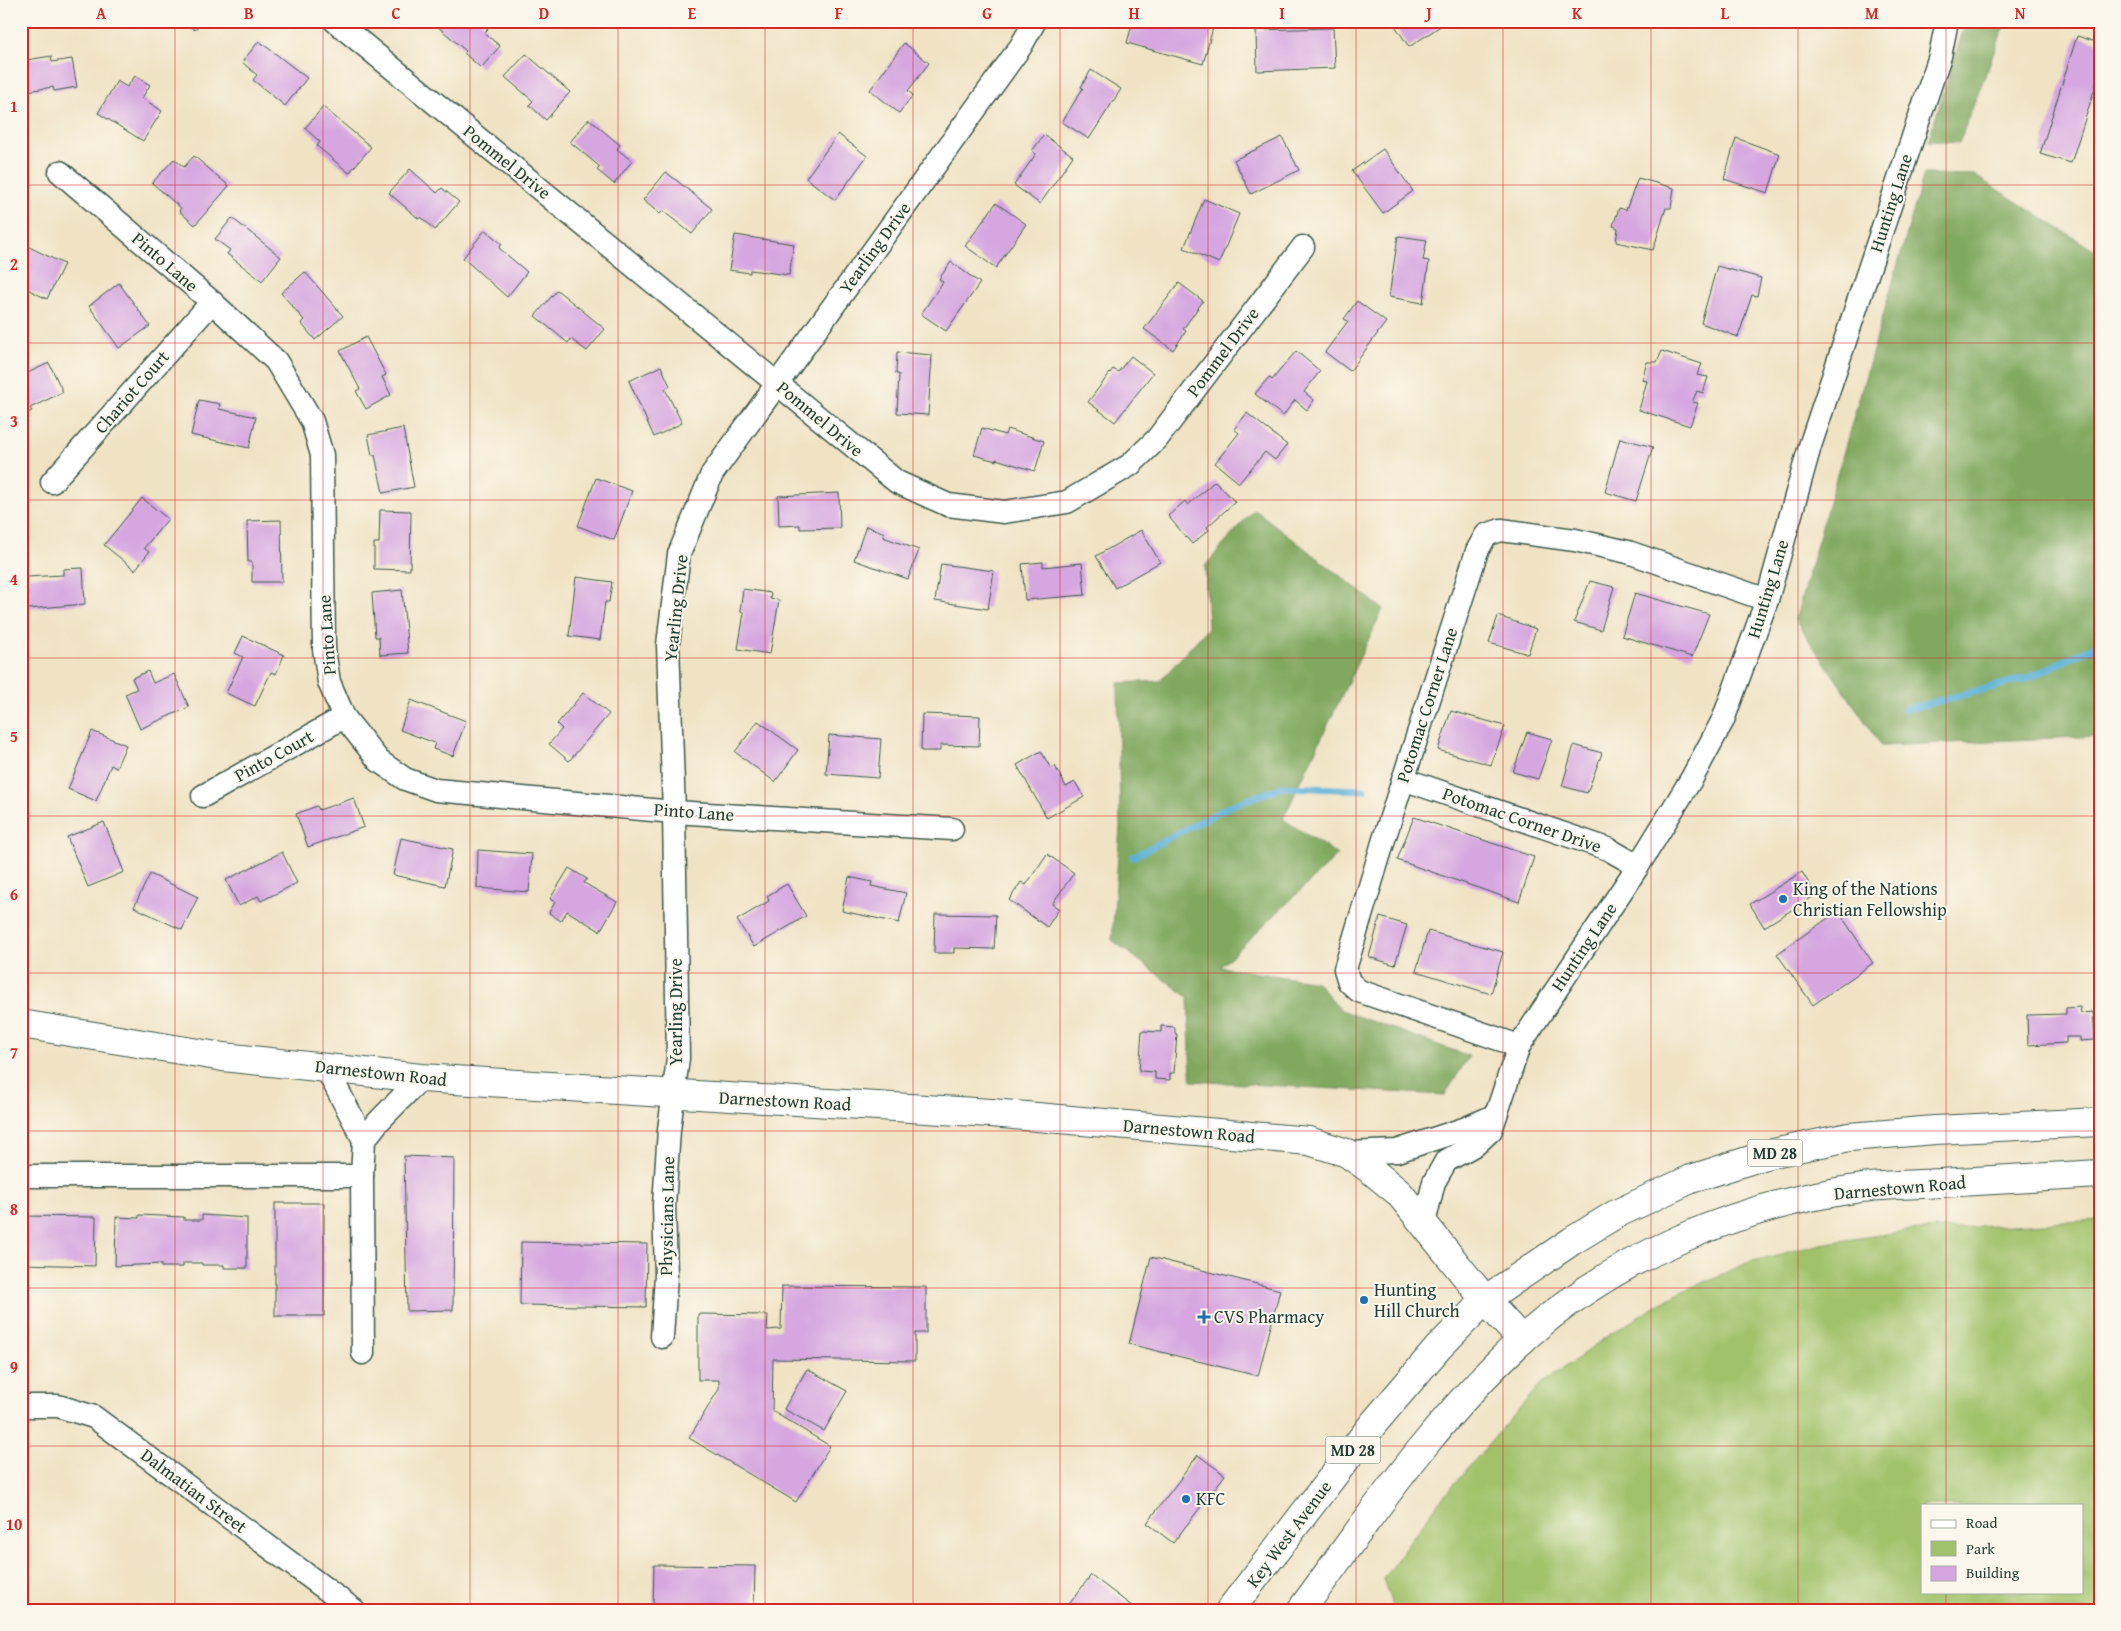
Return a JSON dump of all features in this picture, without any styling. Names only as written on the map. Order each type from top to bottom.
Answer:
[{"type":"main road","name":"Darnestown Road","points":[[26,1021],[223,1057],[421,1078],[991,1113],[1309,1141],[1347,1153],[1372,1170],[1399,1193],[1486,1300],[1522,1340],[1574,1299],[1638,1259],[1712,1226],[1786,1202],[1864,1187],[2100,1174]]},
{"type":"main road","name":"MD 28","points":[[1486,1300],[1572,1241],[1616,1214],[1691,1179],[1769,1154],[1849,1137],[1935,1130],[2100,1122]]},
{"type":"main road","name":"Key West Avenue","points":[[1230,1610],[1379,1416],[1438,1348],[1486,1300]]},
{"type":"main road","name":"MD 28","points":[[1301,1610],[1438,1429],[1474,1388],[1522,1340]]},
{"type":"street","name":"Pommel Drive","points":[[335,21],[897,482],[948,506],[1004,512],[1067,502],[1130,465],[1156,439],[1303,247]]},
{"type":"street","name":"Yearling Drive","points":[[673,1094],[678,1058],[674,812],[668,645],[679,554],[712,474],[1021,46],[1035,21]]},
{"type":"street","name":"Hunting Lane","points":[[1424,1223],[1434,1182],[1446,1160],[1476,1144],[1491,1130],[1519,1046],[1638,866],[1692,778],[1723,720],[1767,600],[1810,446],[1940,56],[1947,21]]},
{"type":"street","name":"Pinto Lane","points":[[60,172],[212,302],[276,361],[312,421],[322,455],[324,649],[329,682],[344,717],[379,761],[406,779],[436,790],[674,812],[952,830]]},
{"type":"street","name":"Chariot Court","points":[[52,482],[212,302]]},
{"type":"street","name":"Potomac Corner Lane","points":[[1519,1046],[1359,992],[1349,982],[1345,969],[1477,551],[1486,535],[1501,530],[1575,540],[1628,552],[1767,600]]},
{"type":"street","name":"Pinto Court","points":[[203,796],[344,717]]},
{"type":"street","name":"Potomac Corner Drive","points":[[1404,779],[1608,849],[1638,866]]},
{"type":"street","points":[[326,1068],[364,1140],[362,1176],[363,1353]]},
{"type":"street","points":[[364,1140],[378,1122],[421,1078]]},
{"type":"street","name":"Physicians Lane","points":[[662,1337],[666,1275],[664,1205],[673,1094]]},
{"type":"street","points":[[1347,1153],[1397,1151],[1441,1137],[1496,1115]]},
{"type":"street","points":[[21,1176],[362,1176]]},
{"type":"street","name":"Dalmatian Street","points":[[21,1406],[58,1406],[94,1417],[354,1610]]},
{"type":"green space","points":[[1966,21],[2006,21],[1959,143],[1928,141]]},
{"type":"green space","points":[[1924,174],[1974,175],[2100,254],[2100,736],[1882,746],[1795,620]]},
{"type":"green space","points":[[1254,509],[1383,609],[1283,819],[1338,855],[1220,967],[1317,982],[1341,1010],[1469,1056],[1445,1095],[1191,1081],[1188,997],[1112,940],[1120,827],[1118,683],[1160,681],[1208,628],[1205,566]]},
{"type":"green space","points":[[2100,1220],[2100,1610],[1394,1610],[1383,1579],[1437,1504],[1539,1386],[1610,1334],[1679,1293],[1752,1261],[1821,1244],[1905,1231]]},
{"type":"building","points":[[182,21],[202,21],[195,30]]},
{"type":"building","points":[[439,21],[480,21],[488,29],[484,33],[500,46],[481,68],[464,53],[466,51],[436,25]]},
{"type":"building","points":[[1133,21],[1202,21],[1214,24],[1203,64],[1127,43]]},
{"type":"building","points":[[1392,21],[1448,21],[1409,47]]},
{"type":"building","points":[[1333,28],[1335,68],[1257,71],[1256,30]]},
{"type":"building","points":[[2077,36],[2100,43],[2100,72],[2071,163],[2040,154]]},
{"type":"building","points":[[259,41],[307,78],[285,106],[253,80],[257,75],[242,62]]},
{"type":"building","points":[[904,43],[929,63],[908,91],[913,95],[899,113],[870,90]]},
{"type":"building","points":[[526,54],[570,92],[546,120],[529,105],[533,101],[505,77]]},
{"type":"building","points":[[51,56],[52,62],[72,59],[77,87],[54,91],[53,87],[21,92],[21,61]]},
{"type":"building","points":[[1091,70],[1121,89],[1089,139],[1062,122],[1083,88],[1081,87]]},
{"type":"building","points":[[135,76],[150,85],[142,98],[162,111],[143,141],[98,113],[117,81],[127,87]]},
{"type":"building","points":[[323,107],[371,147],[349,173],[317,146],[320,142],[305,128]]},
{"type":"building","points":[[589,119],[620,145],[617,149],[632,161],[614,184],[597,170],[600,167],[570,142]]},
{"type":"building","points":[[838,134],[867,156],[835,200],[806,178]]},
{"type":"building","points":[[1044,135],[1073,156],[1040,204],[1014,185],[1036,154],[1032,151]]},
{"type":"building","points":[[1282,137],[1299,170],[1251,194],[1234,160]]},
{"type":"building","points":[[1736,138],[1780,154],[1768,193],[1724,179]]},
{"type":"building","points":[[1383,149],[1413,191],[1383,213],[1352,171]]},
{"type":"building","points":[[194,156],[229,186],[195,225],[179,211],[181,208],[152,183],[174,159],[184,167]]},
{"type":"building","points":[[410,169],[437,193],[442,188],[459,202],[435,230],[389,193]]},
{"type":"building","points":[[666,172],[712,209],[692,234],[663,211],[660,214],[643,200]]},
{"type":"building","points":[[1638,178],[1674,188],[1671,208],[1666,208],[1653,250],[1616,242],[1618,228],[1613,226],[1619,208],[1626,210]]},
{"type":"building","points":[[1204,199],[1239,214],[1219,263],[1184,248]]},
{"type":"building","points":[[996,203],[1026,224],[996,268],[965,246]]},
{"type":"building","points":[[232,218],[281,257],[262,281],[227,254],[230,250],[215,239]]},
{"type":"building","points":[[485,230],[502,244],[499,248],[527,272],[507,297],[463,258]]},
{"type":"building","points":[[735,235],[794,244],[789,275],[750,270],[750,273],[729,270]]},
{"type":"building","points":[[1398,236],[1427,240],[1423,260],[1429,261],[1423,303],[1389,297]]},
{"type":"building","points":[[21,243],[64,264],[47,299],[21,286]]},
{"type":"building","points":[[951,262],[980,283],[946,331],[921,314],[943,282],[939,279]]},
{"type":"building","points":[[1717,266],[1761,278],[1757,296],[1752,295],[1738,337],[1701,323]]},
{"type":"building","points":[[305,272],[343,316],[315,340],[301,323],[304,320],[281,293]]},
{"type":"building","points":[[119,283],[150,326],[119,348],[89,306]]},
{"type":"building","points":[[1179,283],[1203,301],[1183,329],[1186,331],[1173,350],[1144,329]]},
{"type":"building","points":[[557,290],[605,329],[587,351],[571,339],[568,343],[535,316]]},
{"type":"building","points":[[1357,301],[1386,322],[1350,371],[1325,352],[1348,321],[1344,319]]},
{"type":"building","points":[[366,337],[386,375],[382,377],[391,395],[366,409],[356,391],[360,389],[340,351]]},
{"type":"building","points":[[1296,351],[1320,371],[1304,392],[1314,400],[1307,410],[1295,400],[1283,416],[1255,394],[1269,377],[1272,380]]},
{"type":"building","points":[[1662,351],[1702,364],[1697,375],[1708,377],[1703,393],[1697,391],[1692,402],[1698,403],[1690,426],[1639,410],[1647,381],[1642,380],[1647,362],[1657,362]]},
{"type":"building","points":[[897,352],[932,355],[928,415],[897,413],[899,374],[896,374]]},
{"type":"building","points":[[1131,356],[1153,373],[1115,422],[1088,402],[1113,369],[1118,372]]},
{"type":"building","points":[[49,363],[63,392],[30,408],[32,411],[21,416],[21,376]]},
{"type":"building","points":[[661,366],[670,386],[665,389],[682,423],[654,437],[629,381]]},
{"type":"building","points":[[199,400],[220,404],[219,409],[256,417],[249,448],[191,435]]},
{"type":"building","points":[[1247,413],[1287,445],[1275,460],[1265,452],[1239,483],[1215,463],[1239,433],[1234,429]]},
{"type":"building","points":[[403,428],[414,487],[383,493],[375,455],[372,455],[368,435]]},
{"type":"building","points":[[982,428],[1005,435],[1007,429],[1044,441],[1035,471],[996,459],[996,461],[974,455]]},
{"type":"building","points":[[1620,438],[1653,447],[1636,501],[1605,492]]},
{"type":"building","points":[[596,478],[632,491],[614,540],[578,526]]},
{"type":"building","points":[[1215,481],[1235,502],[1207,527],[1209,530],[1192,544],[1168,516],[1185,501],[1188,505]]},
{"type":"building","points":[[839,493],[840,528],[800,529],[800,525],[779,526],[778,496]]},
{"type":"building","points":[[142,498],[168,519],[144,548],[149,552],[135,570],[104,545]]},
{"type":"building","points":[[380,510],[411,511],[410,570],[374,569],[374,543],[379,543]]},
{"type":"building","points":[[281,520],[282,582],[252,582],[252,562],[248,562],[247,521]]},
{"type":"building","points":[[866,526],[885,533],[883,537],[919,550],[908,579],[854,560]]},
{"type":"building","points":[[1141,530],[1160,562],[1115,588],[1096,556]]},
{"type":"building","points":[[1043,562],[1043,567],[1082,563],[1085,595],[1025,600],[1022,564]]},
{"type":"building","points":[[941,564],[994,571],[988,609],[935,601]]},
{"type":"building","points":[[83,568],[85,604],[28,609],[26,577],[63,575],[63,569]]},
{"type":"building","points":[[576,577],[612,582],[609,602],[605,602],[600,640],[569,636]]},
{"type":"building","points":[[1590,581],[1614,587],[1601,630],[1574,622]]},
{"type":"building","points":[[743,589],[771,593],[770,599],[779,600],[770,654],[738,649],[744,613],[740,611]]},
{"type":"building","points":[[402,590],[408,653],[380,655],[379,637],[375,637],[372,593]]},
{"type":"building","points":[[1635,593],[1709,614],[1692,657],[1622,636]]},
{"type":"building","points":[[1498,616],[1536,629],[1528,654],[1489,643]]},
{"type":"building","points":[[243,636],[284,655],[276,674],[271,672],[255,706],[226,693],[243,657],[235,653]]},
{"type":"building","points":[[148,671],[153,683],[174,674],[189,707],[140,729],[125,694],[137,689],[132,678]]},
{"type":"building","points":[[583,693],[609,714],[569,761],[549,744],[562,729],[557,724]]},
{"type":"building","points":[[411,700],[466,721],[453,756],[433,749],[435,743],[400,730]]},
{"type":"building","points":[[1451,711],[1505,726],[1491,765],[1438,750]]},
{"type":"building","points":[[922,714],[980,716],[979,746],[940,745],[940,751],[921,751]]},
{"type":"building","points":[[758,721],[798,750],[775,782],[735,752]]},
{"type":"building","points":[[92,731],[126,745],[116,768],[111,765],[96,801],[68,789]]},
{"type":"building","points":[[1527,732],[1552,739],[1538,779],[1513,772]]},
{"type":"building","points":[[829,735],[881,739],[878,778],[826,774]]},
{"type":"building","points":[[1574,745],[1602,753],[1587,793],[1562,786]]},
{"type":"building","points":[[1041,751],[1051,769],[1055,766],[1066,787],[1075,782],[1084,797],[1047,818],[1017,765]]},
{"type":"building","points":[[354,798],[364,827],[308,847],[296,814],[317,806],[319,810]]},
{"type":"building","points":[[1414,817],[1534,857],[1519,902],[1397,860]]},
{"type":"building","points":[[104,822],[124,872],[88,887],[67,837]]},
{"type":"building","points":[[401,838],[453,849],[445,886],[393,875]]},
{"type":"building","points":[[478,850],[532,854],[529,892],[477,888]]},
{"type":"building","points":[[282,852],[297,883],[261,901],[258,896],[239,906],[226,880]]},
{"type":"building","points":[[1047,854],[1074,873],[1052,904],[1059,909],[1047,927],[1009,900],[1021,882],[1026,885]]},
{"type":"building","points":[[569,868],[587,879],[584,883],[617,902],[600,931],[567,911],[561,921],[549,913],[555,902],[550,899]]},
{"type":"building","name":"King of the Nations Christian Fellowship","points":[[1802,872],[1816,895],[1764,927],[1750,904]]},
{"type":"building","points":[[150,874],[198,897],[182,930],[134,907]]},
{"type":"building","points":[[849,877],[872,882],[871,886],[906,893],[899,923],[842,911]]},
{"type":"building","points":[[787,884],[806,916],[754,947],[737,920],[769,901],[767,896]]},
{"type":"building","points":[[1838,911],[1873,963],[1813,1005],[1777,954]]},
{"type":"building","points":[[935,914],[996,915],[994,949],[954,948],[954,953],[934,953]]},
{"type":"building","points":[[1380,917],[1407,925],[1395,965],[1369,957]]},
{"type":"building","points":[[1428,931],[1503,952],[1491,994],[1416,971]]},
{"type":"building","points":[[2080,1007],[2081,1013],[2093,1012],[2095,1040],[2080,1041],[2080,1037],[2066,1037],[2066,1043],[2028,1045],[2027,1015],[2066,1014],[2066,1008]]},
{"type":"building","points":[[1161,1026],[1175,1027],[1175,1034],[1177,1034],[1174,1073],[1170,1073],[1170,1080],[1155,1079],[1155,1072],[1139,1071],[1142,1031],[1161,1032]]},
{"type":"building","points":[[404,1156],[454,1158],[453,1310],[407,1311]]},
{"type":"building","points":[[275,1203],[324,1203],[324,1316],[275,1316]]},
{"type":"building","points":[[139,1215],[184,1217],[184,1220],[202,1220],[202,1215],[247,1218],[247,1268],[224,1268],[224,1265],[202,1265],[202,1263],[183,1263],[183,1267],[161,1267],[161,1264],[115,1266],[116,1217],[139,1218]]},
{"type":"building","points":[[21,1216],[96,1217],[95,1266],[21,1264]]},
{"type":"building","points":[[521,1242],[647,1244],[646,1307],[520,1305]]},
{"type":"building","name":"CVS Pharmacy","points":[[1151,1257],[1280,1290],[1258,1376],[1129,1344]]},
{"type":"building","points":[[782,1286],[926,1287],[926,1333],[915,1333],[915,1361],[773,1359],[772,1411],[830,1446],[796,1502],[689,1438],[719,1389],[719,1380],[698,1380],[698,1314],[768,1315],[767,1330],[781,1329]]},
{"type":"building","points":[[807,1369],[847,1391],[824,1431],[784,1409]]},
{"type":"building","name":"KFC","points":[[1198,1455],[1225,1475],[1173,1543],[1147,1523]]},
{"type":"building","points":[[654,1565],[755,1566],[754,1610],[653,1610]]},
{"type":"building","points":[[1091,1575],[1137,1610],[1065,1610]]},
{"type":"waterway","points":[[1904,710],[2028,678],[2100,644]]},
{"type":"waterway","points":[[1133,857],[1230,806],[1283,787],[1364,790]]},
{"type":"place","name":"King of the Nations Christian Fellowship","points":[[1783,899]]},
{"type":"place","name":"Hunting Hill Church","points":[[1364,1300]]},
{"type":"place","name":"CVS Pharmacy","points":[[1204,1317]]},
{"type":"place","name":"KFC","points":[[1186,1499]]}]
